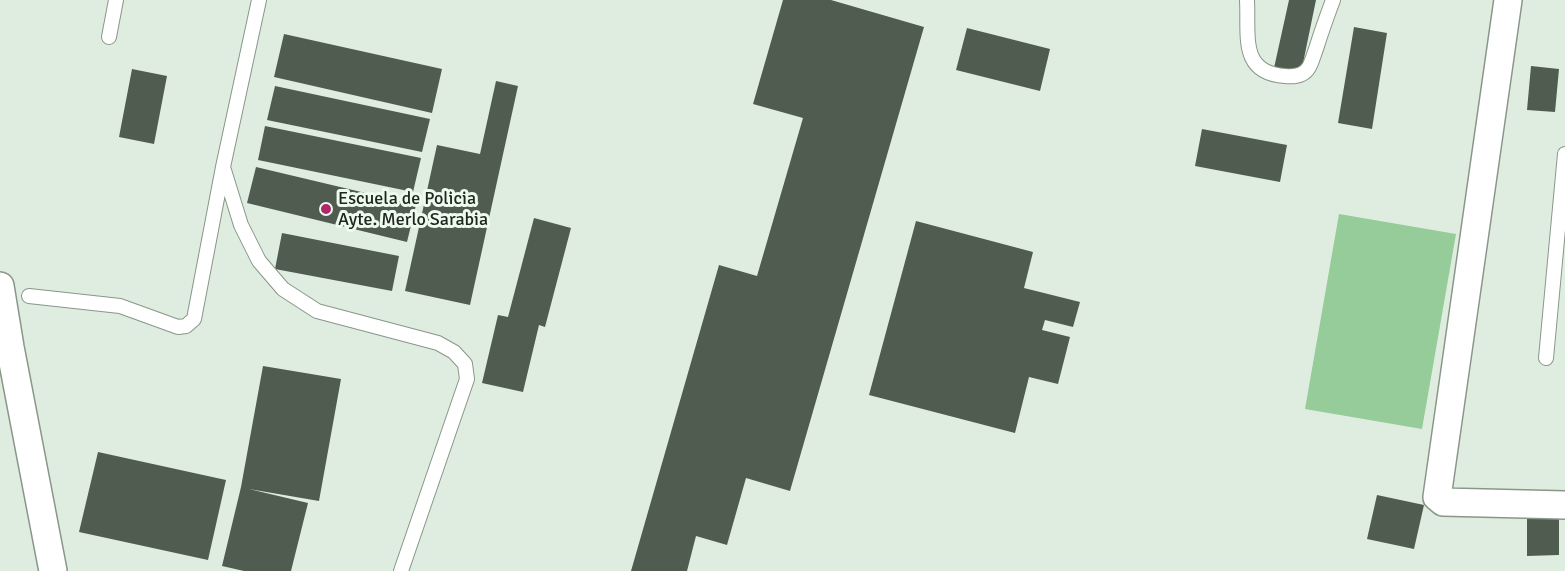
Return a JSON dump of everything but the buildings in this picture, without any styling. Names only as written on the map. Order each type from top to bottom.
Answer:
[{"type":"street","points":[[1508,0],[1437,497],[1443,502],[1565,505]]},
{"type":"street","points":[[0,286],[5,347],[53,571]]},
{"type":"lane","points":[[109,37],[116,0]]},
{"type":"lane","points":[[29,296],[120,306],[178,327],[186,326],[194,319],[223,167],[259,0]]},
{"type":"lane","points":[[1247,0],[1250,49],[1254,63],[1267,74],[1290,76],[1302,74],[1309,67],[1333,0]]},
{"type":"lane","points":[[1546,358],[1565,154]]},
{"type":"lane","points":[[223,167],[245,234],[259,261],[283,289],[317,311],[438,343],[454,352],[465,364],[467,379],[401,571]]},
{"type":"green space","points":[[1339,214],[1456,234],[1422,429],[1305,409]]},
{"type":"place","name":"Escuela de Policia Ayte. Merlo Sarabia","points":[[326,209]]}]
